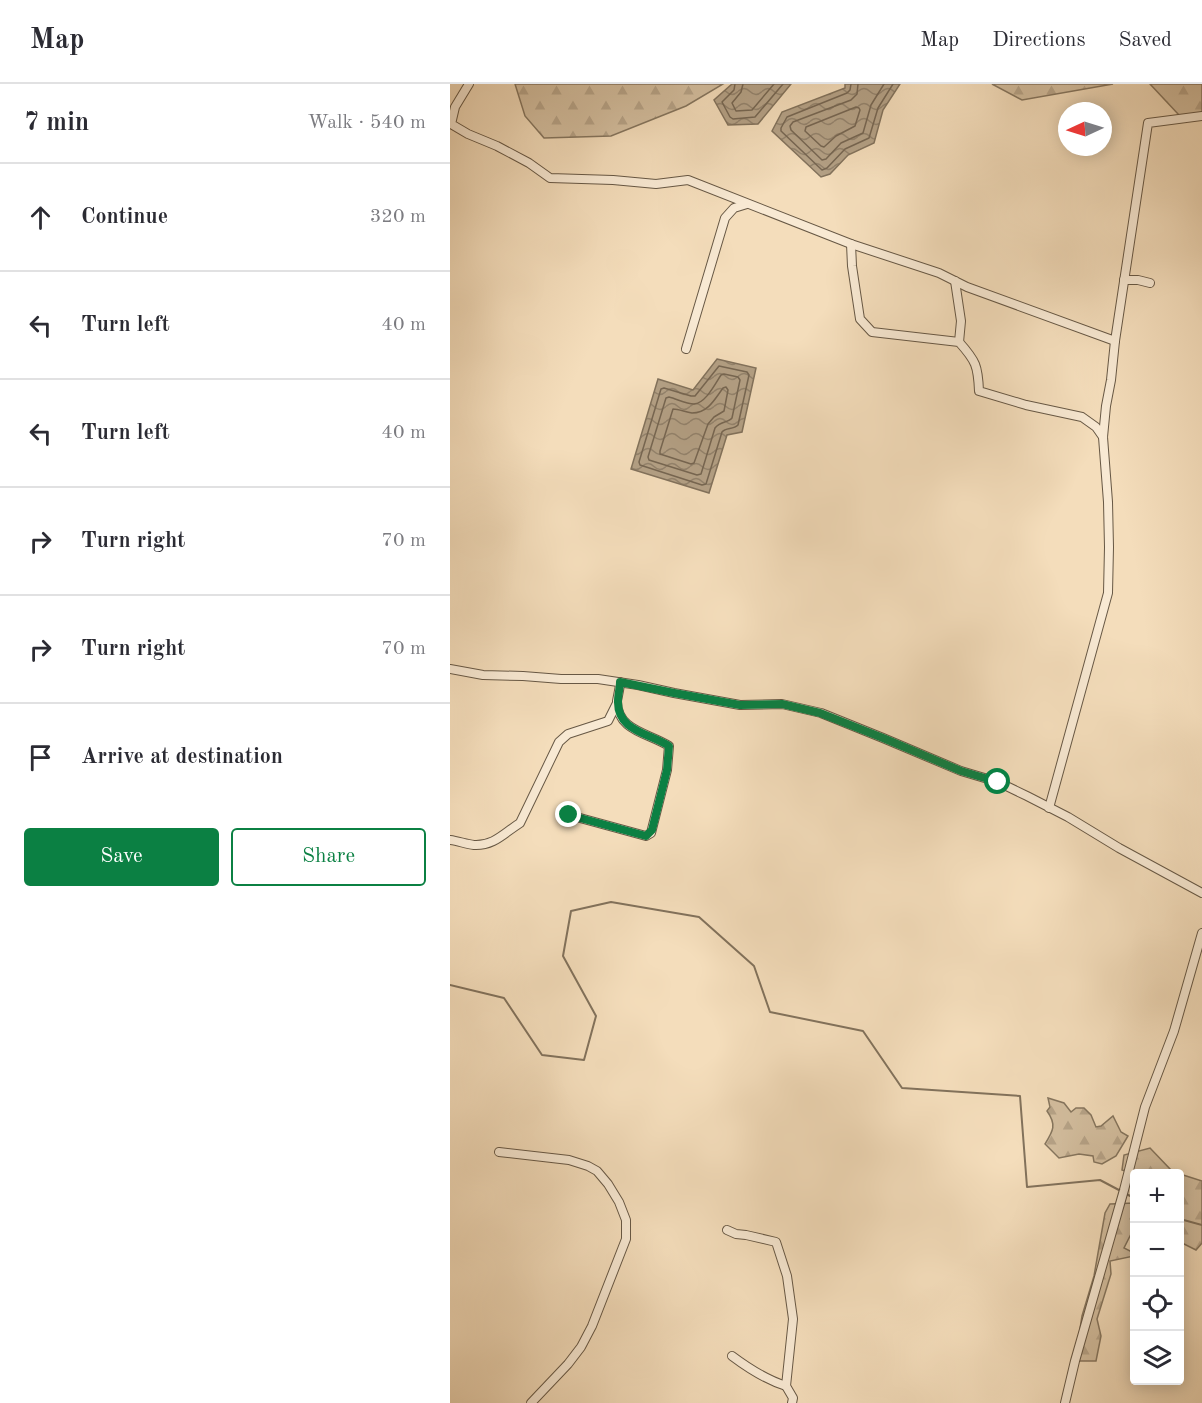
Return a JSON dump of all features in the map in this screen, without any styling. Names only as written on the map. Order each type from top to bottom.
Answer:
[{"type":"street","points":[[469,84],[455,107],[451,124],[521,158],[550,178],[656,184],[688,180],[851,244],[939,273],[967,287],[1114,341]]},
{"type":"street","points":[[1049,808],[1108,593],[1108,513],[1103,437],[1114,341],[1148,123],[1202,116]]},
{"type":"street","points":[[686,349],[725,218],[734,208],[747,204]]},
{"type":"street","points":[[851,244],[860,319],[872,332],[959,342],[973,358],[978,370],[979,391],[1026,405],[1082,417],[1096,427],[1103,437]]},
{"type":"street","points":[[1124,280],[1150,283]]},
{"type":"street","points":[[955,281],[961,321],[959,342]]},
{"type":"street","points":[[450,669],[483,675],[598,679],[740,705],[782,704],[820,713],[961,771],[998,782],[1028,796],[1202,893]]},
{"type":"street","points":[[569,815],[646,836],[651,833],[667,770],[669,746],[659,739],[628,727],[619,714],[620,682]]},
{"type":"street","points":[[450,840],[474,845],[494,842],[520,823],[559,742],[568,734],[608,721],[618,702]]},
{"type":"street","points":[[1065,1403],[1145,1107],[1174,1031],[1202,933]]},
{"type":"street","points":[[499,1152],[569,1160],[588,1166],[597,1171],[608,1184],[626,1220],[626,1239],[592,1326],[581,1347],[568,1364],[531,1403]]},
{"type":"street","points":[[727,1230],[776,1242],[787,1276],[794,1319],[786,1386],[793,1398],[792,1403]]},
{"type":"street","points":[[732,1356],[753,1370],[786,1386]]},
{"type":"green space","points":[[515,84],[723,84],[686,106],[611,136],[544,138],[525,116]]},
{"type":"green space","points":[[992,84],[1113,84],[1022,100]]},
{"type":"green space","points":[[1150,84],[1202,84],[1202,115],[1179,115]]},
{"type":"green space","points":[[1048,1098],[1064,1103],[1071,1112],[1076,1108],[1084,1108],[1091,1115],[1096,1127],[1101,1126],[1113,1116],[1121,1132],[1128,1136],[1116,1156],[1102,1164],[1094,1162],[1093,1156],[1079,1154],[1059,1158],[1045,1144],[1053,1128],[1047,1111],[1050,1107]]},
{"type":"green space","points":[[1150,1148],[1170,1169],[1130,1169],[1130,1173],[1122,1170],[1124,1155]]},
{"type":"green space","points":[[1184,1175],[1202,1181],[1202,1243],[1196,1250],[1184,1244]]},
{"type":"green space","points":[[1130,1203],[1130,1236],[1124,1248],[1130,1251],[1130,1257],[1110,1261],[1111,1274],[1097,1319],[1101,1336],[1096,1361],[1075,1361],[1082,1316],[1094,1276],[1105,1213],[1110,1204]]},
{"type":"water","points":[[732,84],[791,84],[758,124],[728,125],[714,100]]},
{"type":"water","points":[[845,84],[900,84],[883,110],[874,143],[848,155],[830,174],[821,177],[772,131],[782,112],[845,88]]},
{"type":"water","points":[[717,359],[756,368],[742,432],[727,435],[709,493],[631,469],[658,379],[693,390]]},
{"type":"waterway","points":[[450,985],[504,998],[542,1055],[584,1060],[596,1016],[563,956],[571,911],[611,902],[699,917],[754,966],[770,1012],[863,1031],[902,1088],[1020,1096],[1027,1187],[1100,1180],[1130,1196]]},
{"type":"waterway","points":[[1184,1220],[1202,1225]]},
{"type":"route","points":[[569,815],[646,836],[651,833],[667,770],[669,746],[659,739],[628,727],[619,714],[620,682],[740,705],[782,704],[820,713],[961,771],[998,782]]}]
